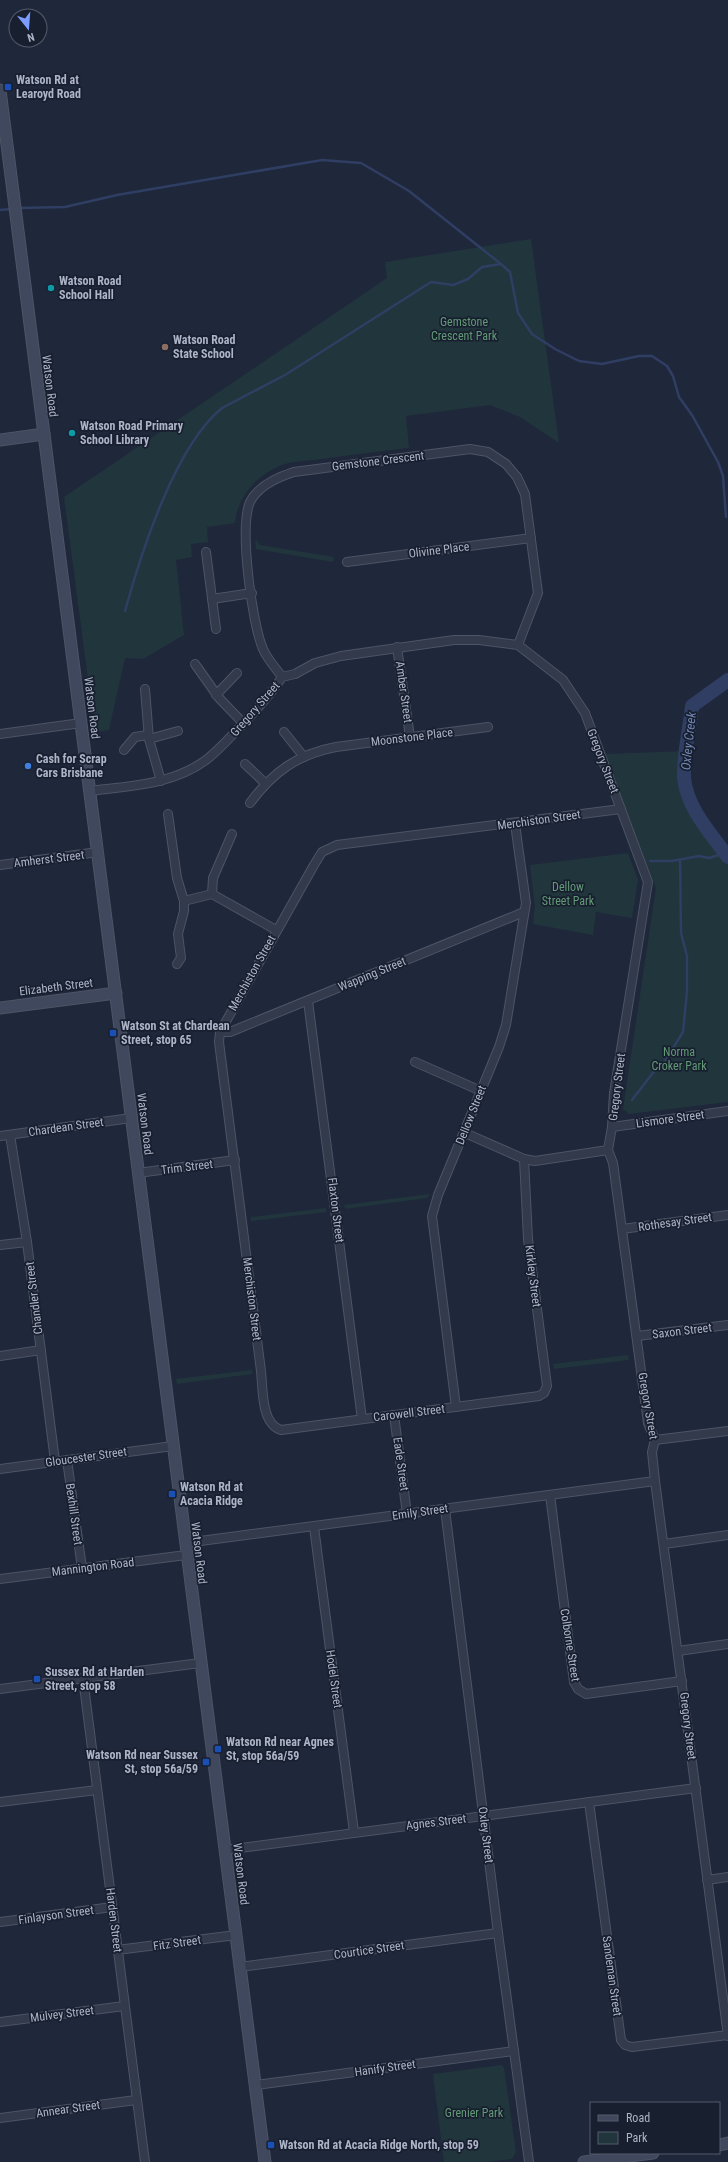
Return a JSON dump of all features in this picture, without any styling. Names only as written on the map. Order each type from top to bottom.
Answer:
[{"type":"street","name":"Watson Road","points":[[0,90],[116,993],[186,1554],[265,2162]]},
{"type":"street","points":[[0,440],[44,434]]},
{"type":"street","name":"Gemstone Crescent","points":[[282,677],[264,650],[257,629],[245,524],[250,501],[275,478],[294,472],[470,449],[488,452],[506,464],[517,477],[525,494],[538,593],[518,645]]},
{"type":"street","name":"Olivine Place","points":[[346,562],[531,538]]},
{"type":"street","points":[[206,552],[216,629]]},
{"type":"street","points":[[212,599],[252,593]]},
{"type":"street","name":"Gregory Street","points":[[89,791],[161,781],[183,773],[206,760],[273,691],[282,677],[295,674],[315,663],[341,656],[397,647],[454,640],[479,640],[518,645],[559,676],[576,697],[585,713],[648,882],[614,1093],[612,1127],[608,1150],[614,1163],[648,1423],[655,1440],[652,1452],[655,1481],[728,2036]]},
{"type":"street","name":"Amber Street","points":[[397,647],[410,737]]},
{"type":"street","points":[[195,664],[216,695],[243,723]]},
{"type":"street","points":[[216,695],[237,673]]},
{"type":"street","points":[[145,689],[149,737],[161,781]]},
{"type":"street","points":[[0,734],[81,723]]},
{"type":"street","name":"Moonstone Place","points":[[250,802],[265,782],[279,771],[313,752],[336,747],[488,728]]},
{"type":"street","points":[[124,750],[135,737],[149,737],[178,731]]},
{"type":"street","points":[[284,732],[304,757]]},
{"type":"street","points":[[245,764],[265,782]]},
{"type":"street","name":"Merchiston Street","points":[[273,1428],[268,1420],[219,1042],[220,1032],[276,930],[322,852],[337,845],[515,824],[622,809]]},
{"type":"street","points":[[168,814],[177,878],[184,901],[184,911],[178,934],[181,958],[177,964]]},
{"type":"street","name":"Dellow Street","points":[[456,1407],[432,1216],[438,1195],[500,1047],[506,1025],[526,903],[515,824]]},
{"type":"street","points":[[212,894],[213,878],[232,834]]},
{"type":"street","name":"Amherst Street","points":[[0,865],[98,852]]},
{"type":"street","points":[[184,901],[212,894],[276,930]]},
{"type":"street","name":"Wapping Street","points":[[220,1032],[230,1032],[524,912]]},
{"type":"street","name":"Elizabeth Street","points":[[0,1008],[116,993]]},
{"type":"street","name":"Flaxton Street","points":[[308,1000],[362,1419]]},
{"type":"street","points":[[415,1062],[481,1091]]},
{"type":"street","name":"Lismore Street","points":[[612,1127],[728,1111]]},
{"type":"street","name":"Chardean Street","points":[[0,1136],[131,1118]]},
{"type":"street","points":[[465,1133],[524,1159],[535,1161],[608,1150]]},
{"type":"street","name":"Chandler Street","points":[[10,1135],[28,1242],[55,1461]]},
{"type":"street","name":"Kirkley Street","points":[[524,1159],[528,1239],[547,1386],[544,1393]]},
{"type":"street","name":"Trim Street","points":[[138,1173],[235,1160]]},
{"type":"street","name":"Rothesay Street","points":[[622,1229],[728,1215]]},
{"type":"street","points":[[0,1245],[28,1242]]},
{"type":"street","name":"Saxon Street","points":[[637,1336],[728,1325]]},
{"type":"street","points":[[0,1356],[41,1350]]},
{"type":"street","name":"Carowell Street","points":[[273,1428],[281,1430],[539,1396],[544,1393]]},
{"type":"street","name":"Eade Street","points":[[394,1415],[407,1514]]},
{"type":"street","points":[[655,1440],[728,1431]]},
{"type":"street","name":"Gloucester Street","points":[[0,1469],[173,1446]]},
{"type":"street","name":"Bexhill Street","points":[[67,1460],[82,1568]]},
{"type":"street","name":"Emily Street","points":[[185,1542],[314,1527],[655,1481]]},
{"type":"street","name":"Colborne Street","points":[[550,1495],[574,1682],[578,1689],[586,1694],[682,1681]]},
{"type":"street","name":"Oxley Street","points":[[445,1509],[483,1816],[529,2162]]},
{"type":"street","name":"Hodel Street","points":[[314,1527],[354,1832]]},
{"type":"street","points":[[664,1544],[728,1536]]},
{"type":"street","name":"Mannington Road","points":[[0,1579],[186,1554]]},
{"type":"street","points":[[678,1650],[728,1644]]},
{"type":"street","points":[[0,1689],[200,1663]]},
{"type":"street","name":"Harden Street","points":[[83,1678],[145,2162]]},
{"type":"street","name":"Agnes Street","points":[[225,1850],[696,1788]]},
{"type":"street","points":[[0,1802],[97,1790]]},
{"type":"street","name":"Sandeman Street","points":[[589,1802],[621,2040],[625,2045],[632,2047],[728,2036]]},
{"type":"street","points":[[707,1880],[728,1877]]},
{"type":"street","name":"Finlayson Street","points":[[0,1922],[112,1907]]},
{"type":"street","name":"Courtice Street","points":[[240,1967],[498,1932]]},
{"type":"street","name":"Fitz Street","points":[[117,1950],[236,1935]]},
{"type":"street","name":"Mulvey Street","points":[[0,2022],[124,2006]]},
{"type":"street","name":"Hanify Street","points":[[256,2085],[514,2050]]},
{"type":"street","name":"Annear Street","points":[[0,2118],[136,2100]]},
{"type":"street","points":[[584,2162],[645,2154]]},
{"type":"green space","name":"Gemstone Crescent Park","points":[[531,239],[559,443],[520,417],[490,405],[406,416],[409,448],[293,462],[277,467],[261,477],[248,490],[239,506],[235,523],[207,527],[208,542],[191,544],[192,557],[176,560],[184,635],[143,659],[125,658],[109,730],[95,732],[64,497],[387,278],[385,262]]},
{"type":"green space","points":[[255,539],[260,545],[334,557],[333,562],[256,549]]},
{"type":"green space","name":"Norma Croker Park","points":[[687,751],[684,777],[690,799],[702,822],[728,857],[728,1102],[629,1114],[623,1109],[656,888],[605,754]]},
{"type":"green space","name":"Dellow Street Park","points":[[628,853],[638,880],[632,918],[596,912],[593,935],[533,924],[535,906],[530,865]]},
{"type":"green space","points":[[430,1194],[427,1198],[345,1209],[344,1205]]},
{"type":"green space","points":[[326,1208],[326,1212],[251,1221],[251,1217]]},
{"type":"green space","points":[[628,1355],[629,1360],[554,1369],[553,1364]]},
{"type":"green space","points":[[252,1370],[252,1374],[177,1384],[176,1379]]},
{"type":"green space","name":"Grenier Park","points":[[502,2065],[504,2068],[516,2152],[512,2159],[486,2162],[444,2162],[433,2074]]},
{"type":"waterway","points":[[18,208],[65,207],[117,195],[322,160],[361,163],[409,191],[501,264]]},
{"type":"waterway","points":[[0,210],[11,209]]},
{"type":"waterway","points":[[125,611],[150,531],[175,474],[189,448],[205,425],[222,408],[285,375],[431,282],[453,285],[468,279],[482,267],[501,264],[510,272],[518,313],[532,334],[555,349],[579,361],[602,364],[639,356],[652,356],[667,366],[673,376],[679,397],[692,415],[718,462],[723,476],[726,517]]},
{"type":"waterway","name":"Oxley Creek","points":[[728,680],[692,706],[684,769],[684,777],[689,799],[700,820],[728,857]]},
{"type":"waterway","points":[[650,861],[672,861],[699,856],[709,858],[725,853]]},
{"type":"waterway","points":[[632,1100],[652,1074],[665,1061],[683,1032],[687,991],[687,956],[681,933],[680,860]]},
{"type":"place","name":"Watson Rd at Learoyd Road","points":[[8,87]]},
{"type":"place","name":"Watson Road School Hall","points":[[51,288]]},
{"type":"place","name":"Watson Road State School","points":[[165,347]]},
{"type":"place","name":"Watson Road Primary School Library","points":[[72,433]]},
{"type":"place","name":"Cash for Scrap Cars Brisbane","points":[[28,766]]},
{"type":"place","name":"Watson St at Chardean Street, stop 65","points":[[113,1033]]},
{"type":"place","name":"Watson Rd at Acacia Ridge","points":[[172,1494]]},
{"type":"place","name":"Sussex Rd at Harden Street, stop 58","points":[[37,1679]]},
{"type":"place","name":"Watson Rd near Agnes St, stop 56a/59","points":[[218,1749]]},
{"type":"place","name":"Watson Rd near Sussex St, stop 56a/59","points":[[206,1762]]},
{"type":"place","name":"Watson Rd at Acacia Ridge North, stop 59","points":[[271,2145]]}]
